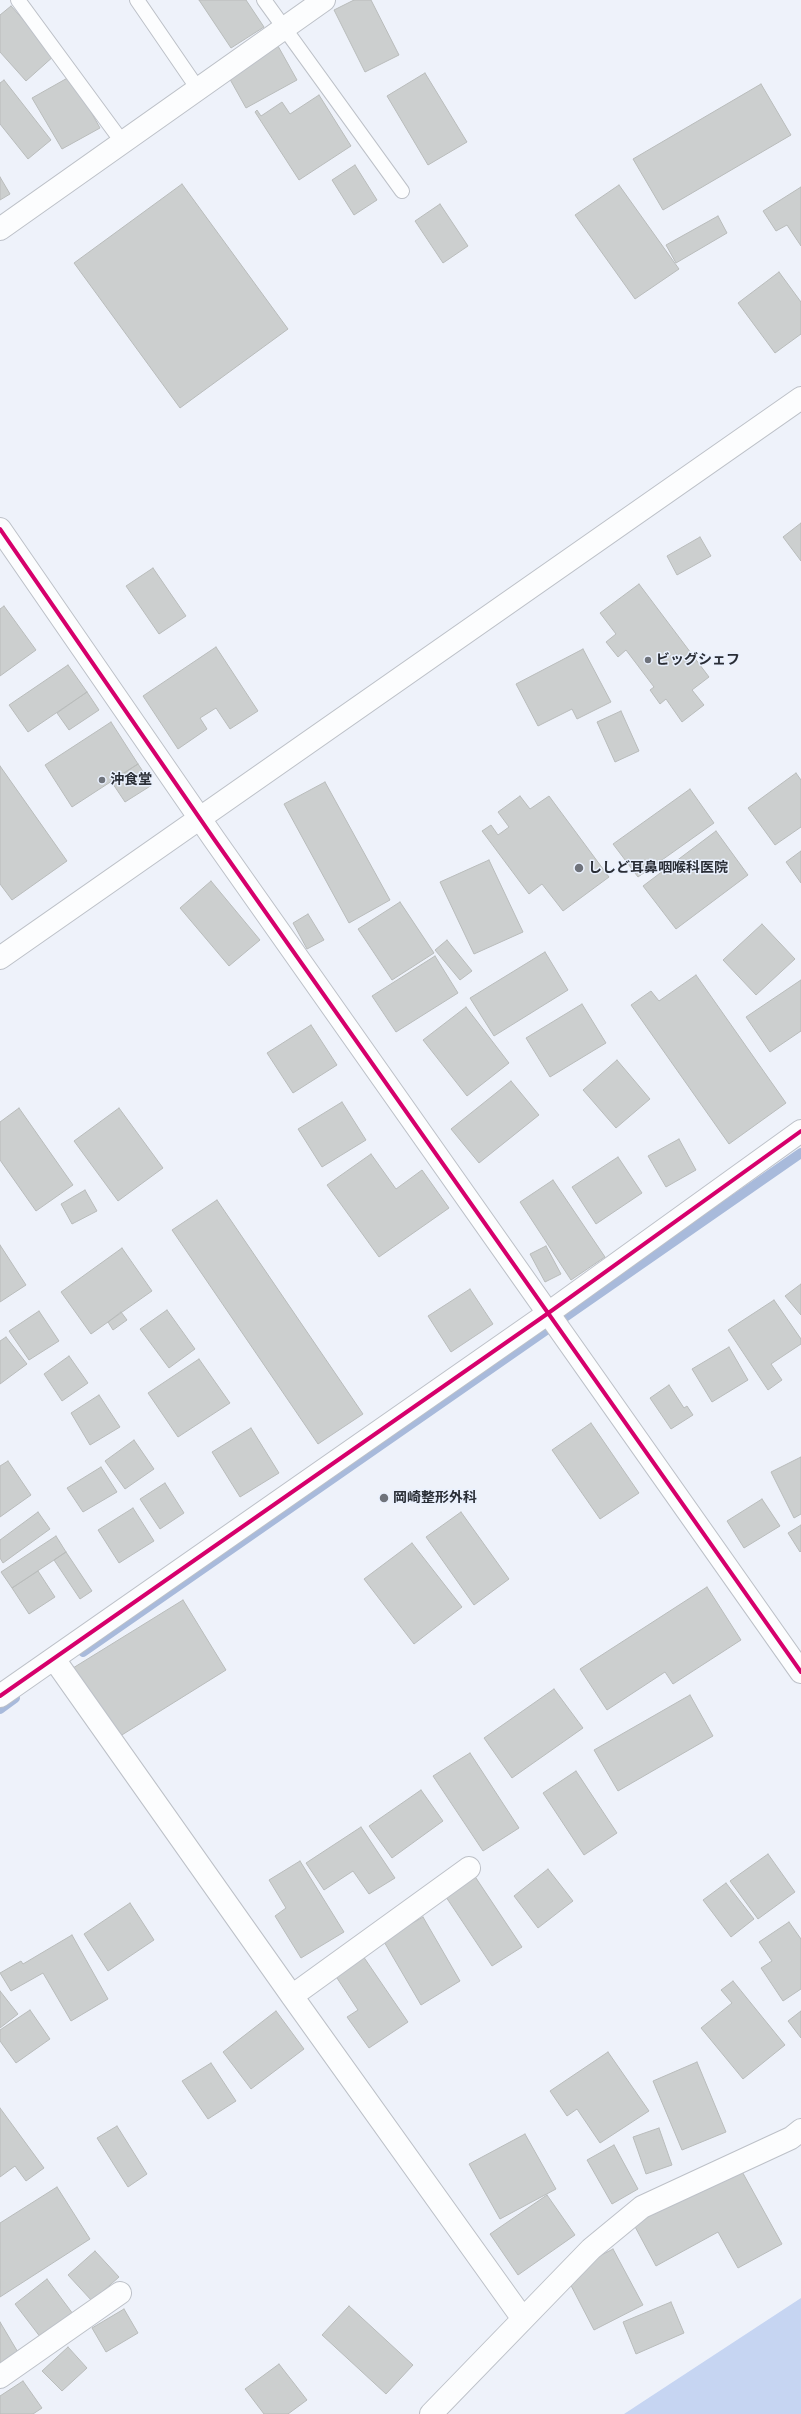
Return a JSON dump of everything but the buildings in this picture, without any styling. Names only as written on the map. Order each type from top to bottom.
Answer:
[{"type":"street","points":[[0,229],[324,0]]},
{"type":"street","points":[[0,958],[801,398]]},
{"type":"street","points":[[0,529],[547,1314],[801,1672]]},
{"type":"street","points":[[0,1696],[547,1314],[801,1131]]},
{"type":"street","points":[[54,1659],[292,1996],[523,2319]]},
{"type":"street","points":[[292,1996],[468,1868]]},
{"type":"street","points":[[431,2414],[591,2249],[642,2207],[791,2138],[801,2130]]},
{"type":"street","points":[[0,2377],[120,2293]]},
{"type":"lane","points":[[18,0],[123,143]]},
{"type":"lane","points":[[137,0],[198,89]]},
{"type":"lane","points":[[264,0],[402,191]]},
{"type":"shaded area","points":[[801,2298],[801,2414],[624,2414]]},
{"type":"waterway","points":[[83,1652],[801,1153]]},
{"type":"waterway","points":[[0,1709],[15,1698]]},
{"type":"cycle path","points":[[0,529],[214,839],[801,1672]]},
{"type":"cycle path","points":[[0,1696],[547,1314],[801,1131]]},
{"type":"place","name":"ビッグシェフ","points":[[648,660]]},
{"type":"place","name":"沖食堂","points":[[102,780]]},
{"type":"place","name":"ししど耳鼻咽喉科医院","points":[[579,868]]},
{"type":"place","name":"岡崎整形外科","points":[[384,1498]]}]
